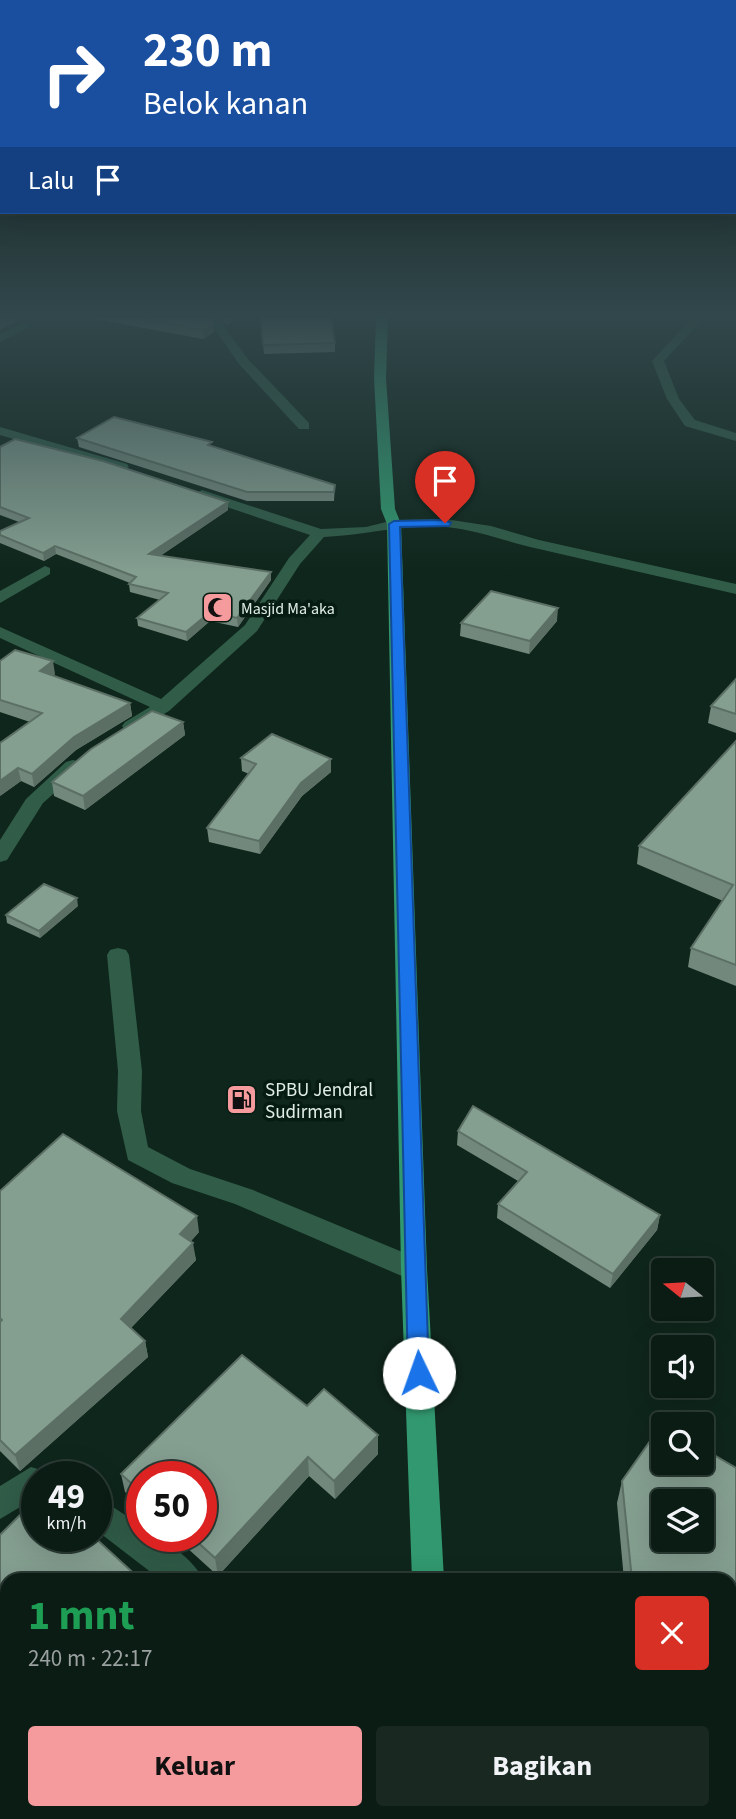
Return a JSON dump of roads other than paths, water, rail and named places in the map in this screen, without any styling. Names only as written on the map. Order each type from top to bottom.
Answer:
[{"type":"main road","points":[[382,403],[388,509],[394,524],[414,1269],[428,1573]]},
{"type":"street","points":[[282,403],[304,426]]},
{"type":"street","points":[[676,403],[690,423],[736,437]]},
{"type":"street","points":[[0,431],[134,471]]},
{"type":"street","points":[[183,488],[320,533],[366,531],[394,524],[445,523],[491,530],[535,544],[736,589]]},
{"type":"street","points":[[118,735],[163,707],[251,628],[293,561],[320,533]]},
{"type":"street","points":[[0,598],[45,571]]},
{"type":"street","points":[[0,632],[163,707]]},
{"type":"street","points":[[0,856],[36,799],[84,756]]},
{"type":"street","points":[[118,955],[130,1071],[129,1111],[136,1153],[181,1176],[244,1197],[414,1269]]},
{"type":"street","points":[[0,1504],[21,1489]]},
{"type":"street","points":[[112,1523],[178,1573]]},
{"type":"place","name":"Masjid Ma'aka","points":[[218,608]]},
{"type":"place","name":"SPBU Jendral Sudirman","points":[[242,1100]]}]
